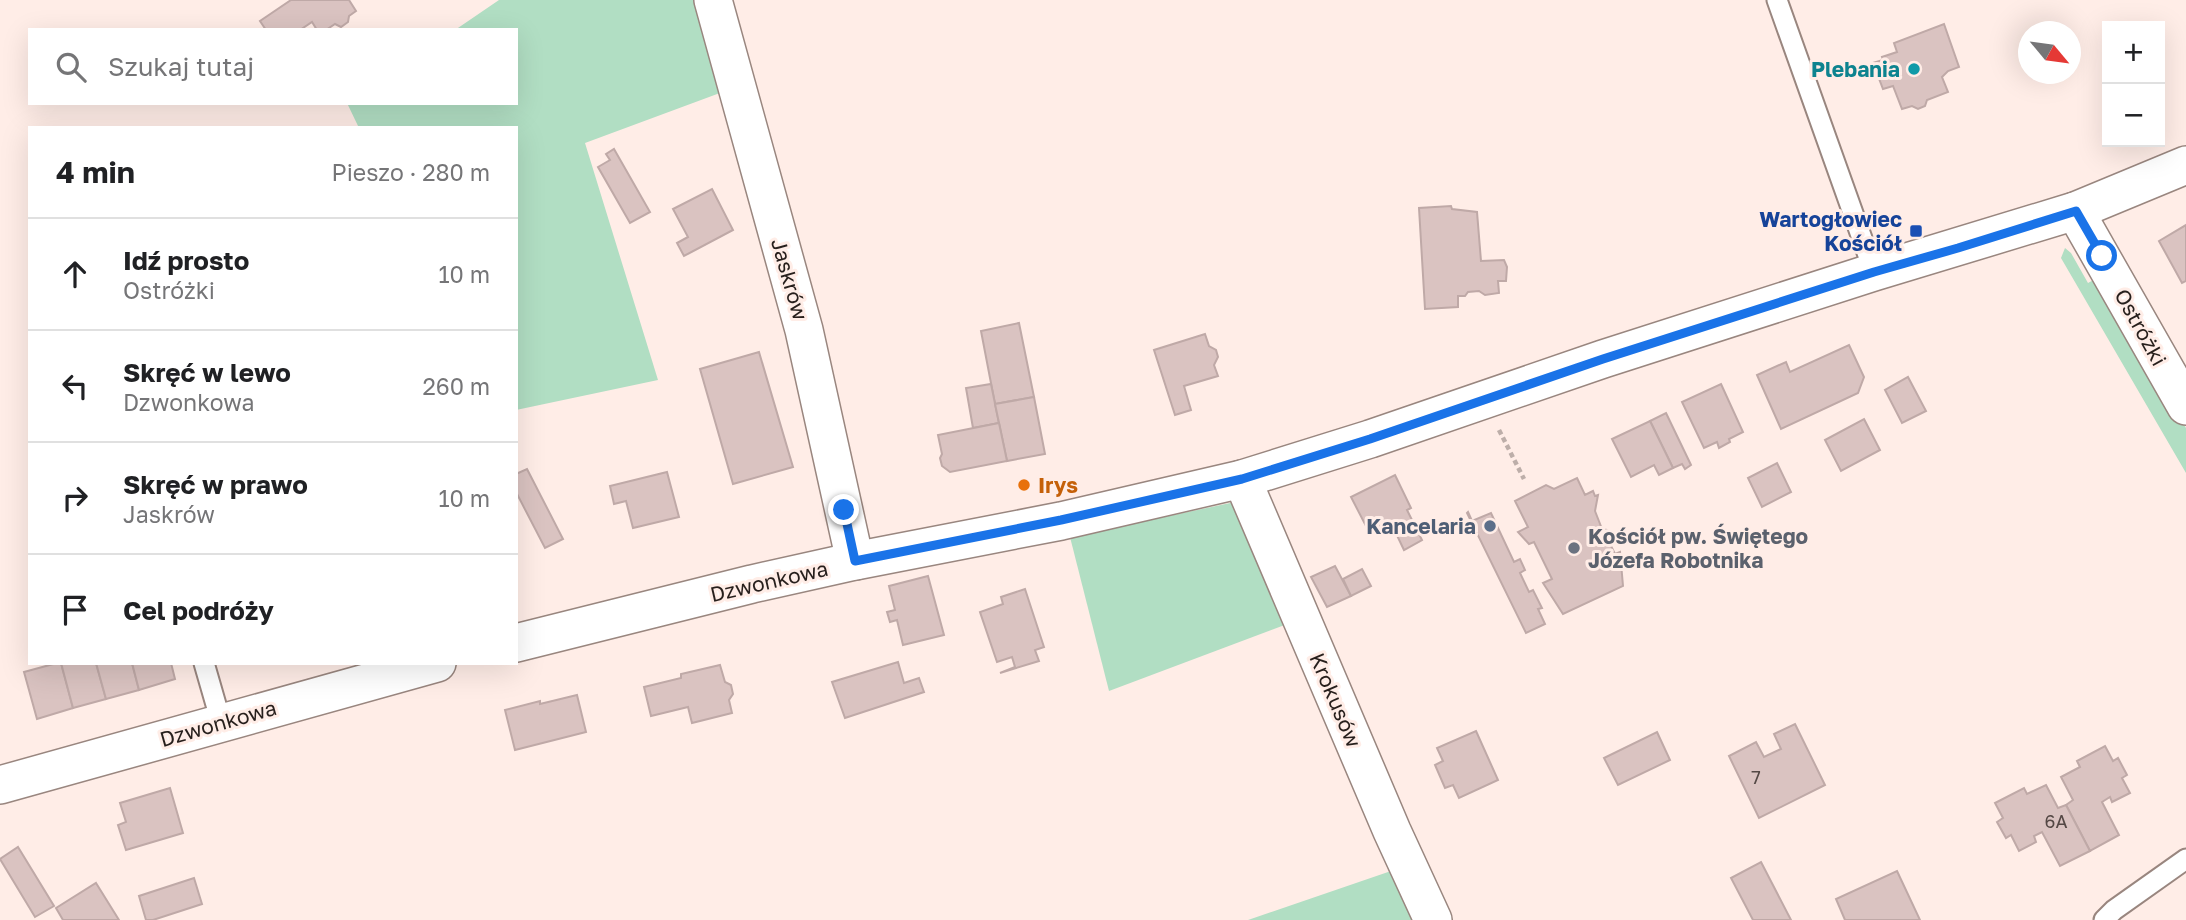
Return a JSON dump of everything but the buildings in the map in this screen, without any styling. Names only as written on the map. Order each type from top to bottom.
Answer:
[{"type":"street","name":"Jaskrów","points":[[713,0],[804,330],[855,561]]},
{"type":"street","name":"Dzwonkowa","points":[[518,642],[752,584],[1061,520],[1242,479],[1370,439],[1603,359],[1874,272],[2076,211],[2186,165]]},
{"type":"street","name":"Ostróżki","points":[[2076,211],[2186,406]]},
{"type":"street","name":"Krokusów","points":[[1242,479],[1433,920]]},
{"type":"street","name":"Dzwonkowa","points":[[0,785],[430,665]]},
{"type":"lane","points":[[1777,0],[1874,272]]},
{"type":"lane","points":[[205,665],[221,722]]},
{"type":"lane","points":[[2104,920],[2114,909],[2186,859]]},
{"type":"path","points":[[1494,421],[1524,479]]},
{"type":"green space","points":[[499,0],[701,0],[728,90],[585,143],[658,380],[518,410],[518,126],[358,126],[348,105],[518,105],[518,28],[458,28]]},
{"type":"green space","points":[[2065,248],[2071,253],[2088,283],[2097,278],[2186,428],[2186,473],[2061,258]]},
{"type":"green space","points":[[1235,502],[1290,623],[1109,691],[1070,537]]},
{"type":"green space","points":[[1391,871],[1416,920],[1248,920]]},
{"type":"place","name":"Plebania","points":[[1914,69]]},
{"type":"place","name":"Wartogłowiec Kościół","points":[[1916,231]]},
{"type":"place","name":"Irys","points":[[1024,485]]},
{"type":"place","name":"Kancelaria","points":[[1490,526]]},
{"type":"place","name":"Kościół pw. Świętego Józefa Robotnika","points":[[1574,548]]},
{"type":"route","points":[[844,510],[855,561],[1061,520],[1242,479],[1370,439],[1603,359],[1874,272],[2076,211],[2081,224],[2102,256]]}]
